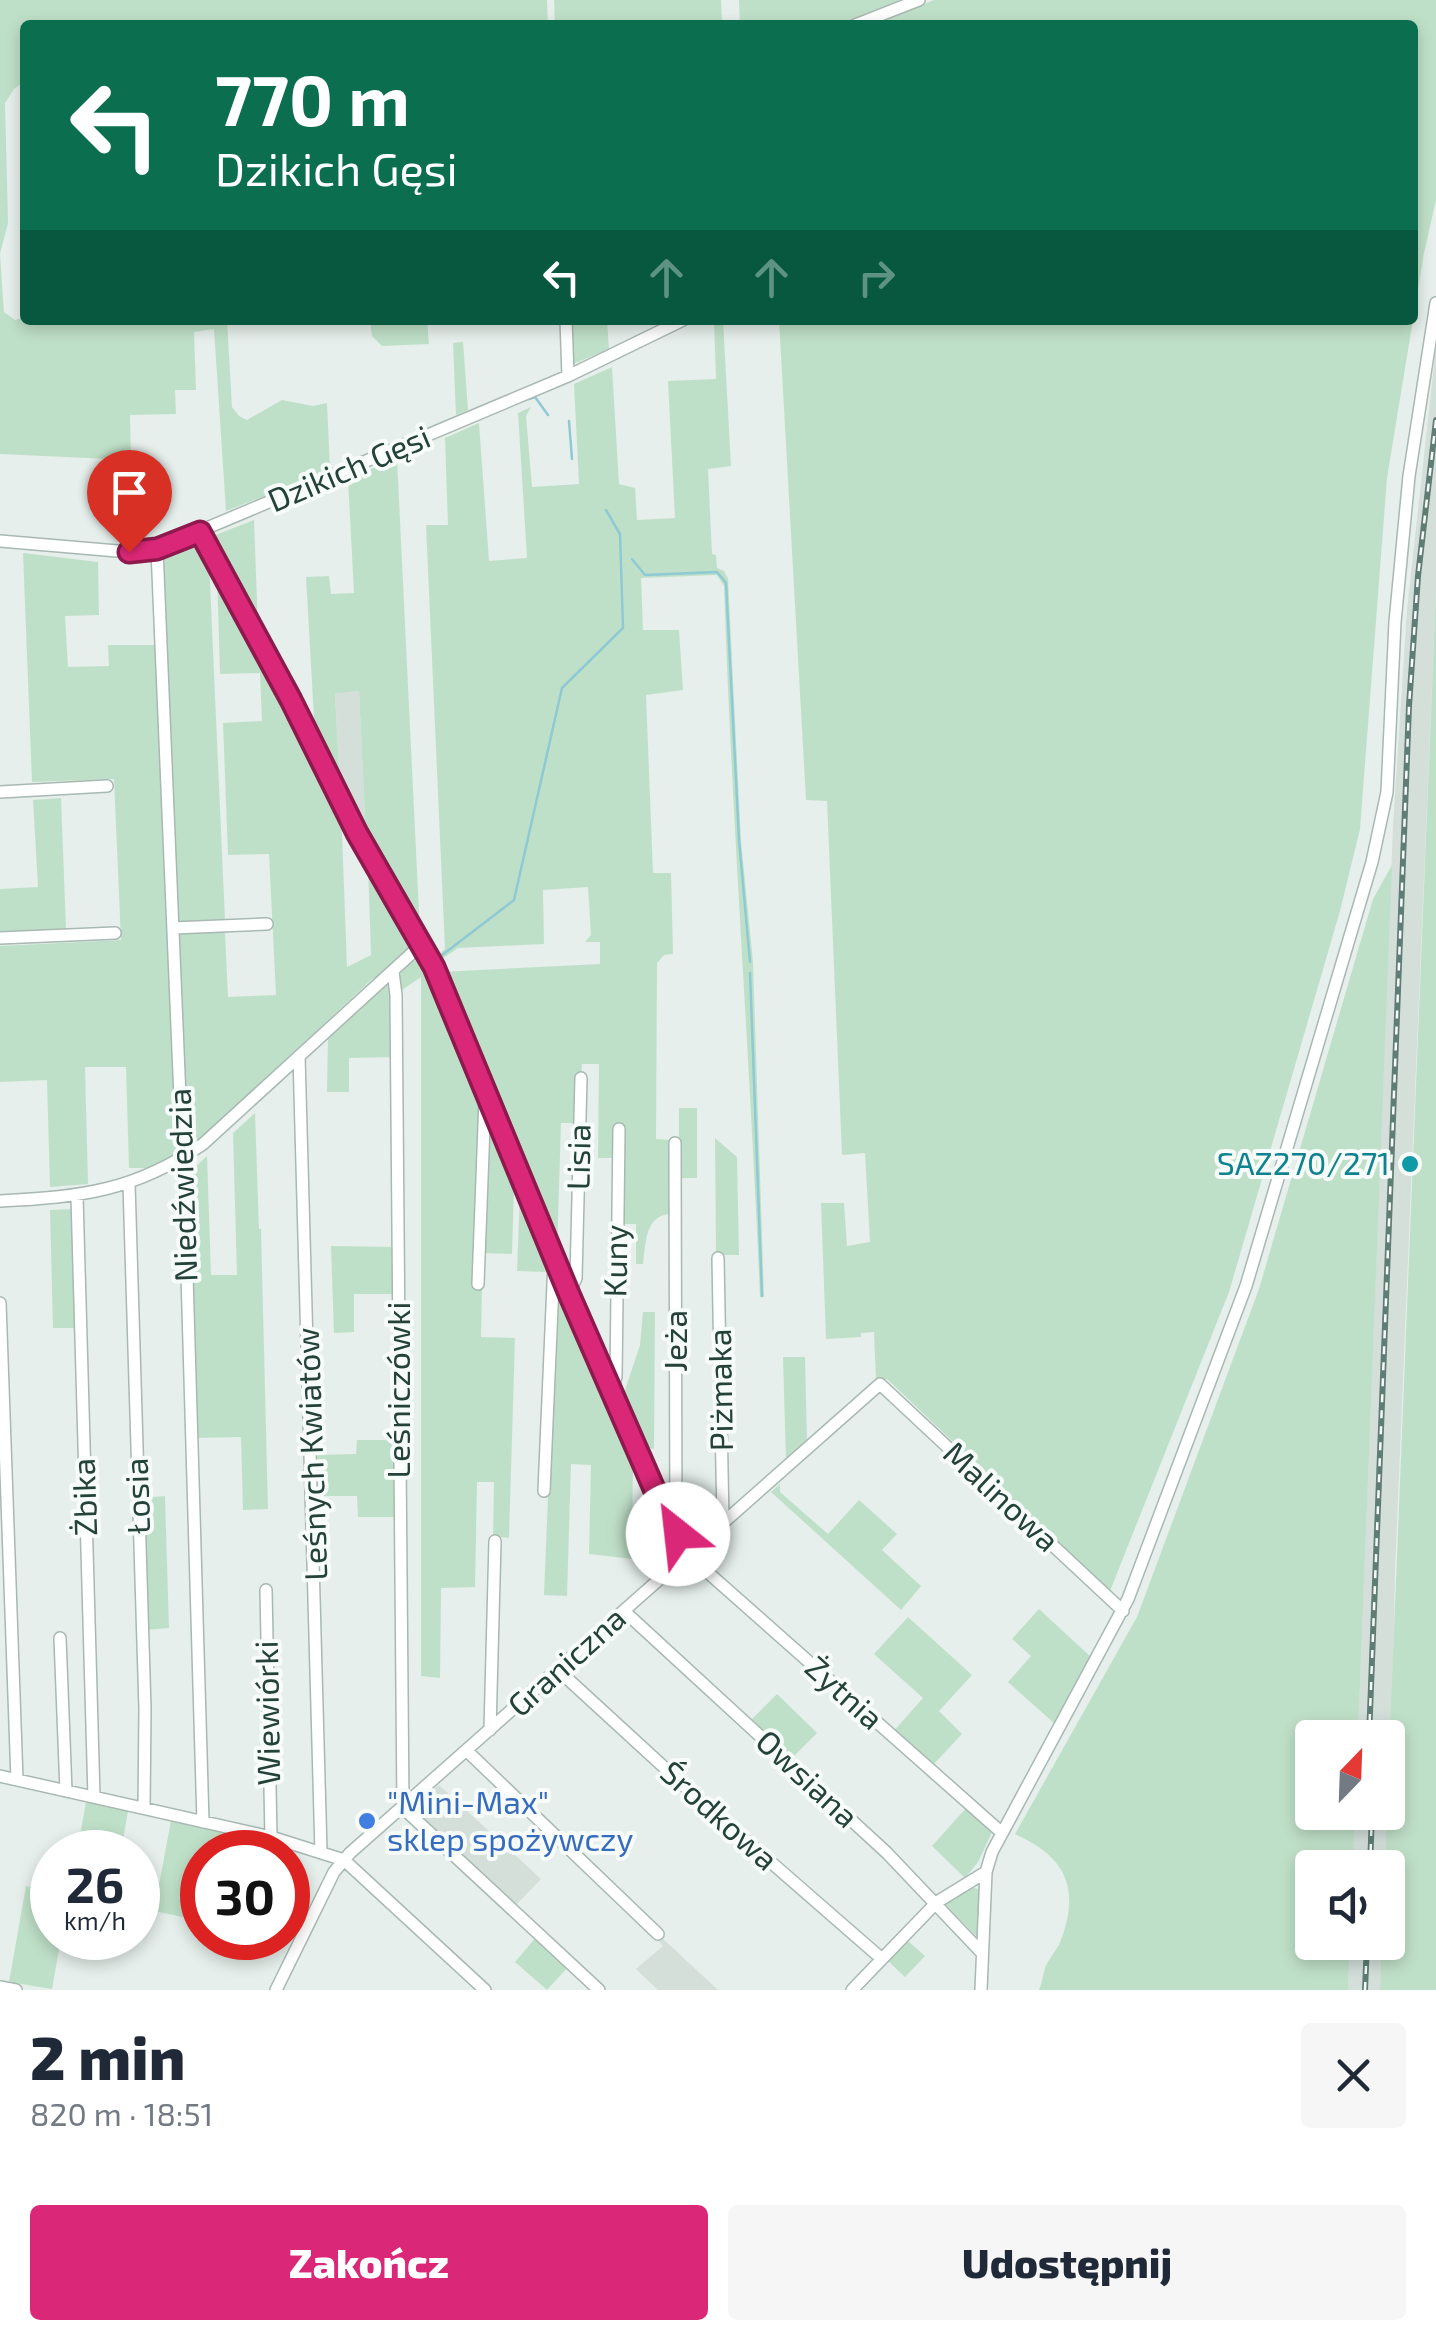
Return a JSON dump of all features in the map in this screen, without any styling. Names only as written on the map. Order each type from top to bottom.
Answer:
[{"type":"street","points":[[868,20],[919,0]]},
{"type":"street","points":[[981,1990],[986,1872],[1001,1832],[1123,1611],[1246,1286],[1372,862],[1387,792],[1395,622],[1404,530],[1436,303]]},
{"type":"street","points":[[566,325],[568,376]]},
{"type":"street","name":"Dzikich Gęsi","points":[[0,541],[129,552],[157,549],[568,376],[673,325]]},
{"type":"street","name":"Żytnia","points":[[200,532],[357,833],[422,944],[676,1539],[687,1554],[1001,1832]]},
{"type":"street","name":"Niedźwiedzia","points":[[157,549],[203,1822]]},
{"type":"street","points":[[0,792],[107,786]]},
{"type":"street","points":[[173,928],[268,924]]},
{"type":"street","points":[[0,938],[114,933]]},
{"type":"street","points":[[0,1201],[77,1197],[129,1184],[181,1159],[204,1144],[422,944]]},
{"type":"street","name":"Leśniczówki","points":[[393,972],[403,1808]]},
{"type":"street","name":"Leśnych Kwiatów","points":[[300,1056],[322,1852]]},
{"type":"street","name":"Lisia","points":[[569,1294],[576,1278],[580,1078]]},
{"type":"street","points":[[478,1284],[485,1094]]},
{"type":"street","name":"Kuny","points":[[611,1392],[616,1377],[619,1129]]},
{"type":"street","name":"Jeża","points":[[675,1143],[676,1539]]},
{"type":"street","name":"Łosia","points":[[129,1184],[145,1709],[144,1808]]},
{"type":"street","name":"Żbika","points":[[77,1197],[94,1797]]},
{"type":"street","points":[[544,1492],[555,1257]]},
{"type":"street","name":"Piżmaka","points":[[718,1258],[723,1522]]},
{"type":"street","points":[[0,1303],[17,1780]]},
{"type":"street","name":"Malinowa","points":[[880,1384],[1123,1611]]},
{"type":"street","name":"Graniczna","points":[[276,1990],[334,1872],[344,1860],[880,1384]]},
{"type":"street","points":[[490,1730],[495,1541]]},
{"type":"street","name":"Wiewiórki","points":[[266,1590],[271,1830]]},
{"type":"street","name":"Owsiana","points":[[624,1611],[937,1902],[982,1953]]},
{"type":"street","points":[[60,1638],[66,1790]]},
{"type":"street","name":"Środkowa","points":[[558,1670],[703,1804],[882,1960]]},
{"type":"street","points":[[467,1751],[658,1934]]},
{"type":"street","points":[[0,1776],[242,1830]]},
{"type":"street","points":[[403,1808],[598,1990]]},
{"type":"street","points":[[310,1848],[344,1860],[484,1990]]},
{"type":"street","points":[[852,1990],[937,1902],[986,1872]]},
{"type":"street","points":[[0,1987],[16,1990]]},
{"type":"shaded area","points":[[1436,347],[1436,589],[1392,1720],[1359,1720],[1393,826],[1407,610]]},
{"type":"shaded area","points":[[359,691],[366,839],[340,787],[335,692]]},
{"type":"shaded area","points":[[439,1785],[541,1879],[514,1907],[410,1811]]},
{"type":"shaded area","points":[[1354,1830],[1390,1830],[1390,1850],[1354,1850]]},
{"type":"shaded area","points":[[660,1936],[718,1990],[658,1990],[636,1969],[663,1946],[656,1938]]},
{"type":"shaded area","points":[[1349,1960],[1388,1960],[1387,1990],[1348,1990]]},
{"type":"green space","points":[[0,0],[547,0],[548,20],[20,20],[20,85],[5,103],[8,223],[0,254]]},
{"type":"green space","points":[[554,0],[721,0],[722,20],[555,20]]},
{"type":"green space","points":[[739,0],[900,0],[850,20],[740,20]]},
{"type":"green space","points":[[934,0],[1436,0],[1436,200],[1418,289],[1418,20],[883,20]]},
{"type":"green space","points":[[0,254],[4,312],[15,320],[20,318],[20,325],[227,325],[232,407],[239,416],[247,420],[282,400],[313,406],[327,403],[330,470],[226,511],[214,329],[194,332],[196,390],[175,390],[176,414],[130,415],[131,460],[0,454]]},
{"type":"green space","points":[[371,325],[427,325],[429,344],[382,346],[372,336]]},
{"type":"green space","points":[[570,325],[607,325],[609,349],[573,364]]},
{"type":"green space","points":[[714,325],[723,325],[731,466],[708,469],[712,554],[716,555],[717,568],[728,579],[741,841],[753,962],[764,1297],[760,1297],[724,586],[717,575],[641,578],[643,630],[679,630],[683,690],[646,695],[653,873],[671,873],[673,954],[664,955],[657,963],[656,1139],[672,1140],[672,1214],[663,1215],[652,1224],[643,1264],[636,1264],[636,1224],[618,1224],[616,1158],[598,1158],[599,1064],[582,1064],[578,1123],[561,1123],[557,1251],[440,972],[600,964],[600,942],[585,942],[591,935],[588,887],[543,890],[544,944],[458,948],[436,963],[434,958],[445,949],[426,525],[448,525],[445,438],[479,423],[489,561],[527,558],[518,413],[531,407],[526,416],[532,487],[579,484],[574,384],[612,367],[619,484],[635,488],[637,520],[675,518],[668,381],[716,379]]},
{"type":"green space","points":[[779,325],[1412,325],[1387,478],[1360,829],[1340,911],[1229,1292],[1110,1591],[887,1379],[876,1381],[874,1332],[861,1333],[861,1337],[826,1339],[821,1203],[844,1203],[847,1246],[870,1242],[865,1153],[842,1155],[827,801],[806,800]]},
{"type":"green space","points":[[463,342],[468,410],[456,415],[453,343]]},
{"type":"green space","points":[[397,458],[420,934],[366,839],[359,691],[335,693],[340,787],[315,736],[306,577],[329,576],[331,594],[354,593],[348,479]]},
{"type":"green space","points":[[254,520],[258,629],[208,538]]},
{"type":"green space","points":[[201,541],[209,560],[225,921],[181,922],[176,917],[164,558]]},
{"type":"green space","points":[[23,553],[98,562],[99,615],[65,616],[68,667],[109,666],[108,645],[158,645],[169,918],[167,955],[172,968],[179,1155],[154,1168],[129,1168],[126,1067],[85,1067],[88,1184],[50,1187],[47,1080],[0,1082],[0,946],[121,940],[114,779],[32,782]]},
{"type":"green space","points":[[217,574],[341,808],[347,967],[371,955],[368,865],[414,940],[397,963],[371,980],[207,1134],[185,1147],[178,933],[225,933],[228,997],[276,995],[269,854],[228,855],[223,723],[262,721],[260,673],[220,674]]},
{"type":"green space","points":[[1436,589],[1436,1990],[1380,1990],[1381,1960],[1405,1960],[1405,1850],[1386,1850],[1386,1830],[1405,1830],[1405,1720],[1390,1720]]},
{"type":"green space","points":[[61,798],[66,929],[0,932],[0,889],[38,887],[33,800]]},
{"type":"green space","points":[[1392,865],[1359,1720],[1295,1720],[1295,1830],[1354,1830],[1354,1850],[1295,1850],[1295,1960],[1349,1960],[1348,1990],[1039,1990],[1067,1921],[1068,1889],[1064,1875],[1046,1852],[1015,1834],[1137,1617],[1259,1289],[1373,899]]},
{"type":"green space","points":[[409,962],[427,962],[432,971],[480,1096],[475,1285],[482,1286],[481,1337],[515,1338],[509,1538],[493,1536],[494,1482],[477,1482],[475,1587],[441,1588],[440,1678],[421,1676],[421,977],[399,992],[398,977]]},
{"type":"green space","points":[[388,982],[393,1057],[349,1058],[349,1092],[327,1092],[328,1036]]},
{"type":"green space","points":[[679,1108],[697,1108],[697,1178],[679,1178]]},
{"type":"green space","points":[[255,1113],[268,1509],[243,1510],[241,1437],[195,1438],[186,1176],[207,1156],[211,1275],[237,1275],[233,1133]]},
{"type":"green space","points":[[487,1122],[514,1186],[512,1254],[483,1253]]},
{"type":"green space","points":[[715,1138],[737,1157],[739,1255],[716,1255]]},
{"type":"green space","points":[[520,1193],[549,1251],[548,1272],[517,1271]]},
{"type":"green space","points":[[75,1209],[78,1328],[53,1328],[50,1210]]},
{"type":"green space","points":[[331,1246],[395,1247],[395,1294],[354,1294],[354,1332],[334,1333]]},
{"type":"green space","points":[[557,1275],[633,1454],[632,1559],[589,1554],[591,1465],[571,1464],[567,1596],[544,1595]]},
{"type":"green space","points":[[643,1312],[655,1312],[654,1449],[641,1447],[623,1396],[640,1345]]},
{"type":"green space","points":[[783,1357],[805,1357],[807,1442],[786,1462]]},
{"type":"green space","points":[[357,1440],[396,1440],[396,1517],[358,1517],[357,1496],[316,1496],[315,1455],[356,1454]]},
{"type":"green space","points":[[780,1484],[780,1492],[828,1534],[859,1500],[897,1534],[882,1550],[921,1586],[901,1610],[771,1492]]},
{"type":"green space","points":[[165,1496],[169,1628],[145,1630],[141,1498]]},
{"type":"green space","points":[[1039,1609],[1093,1659],[1055,1724],[1008,1682],[1031,1656],[1012,1639]]},
{"type":"green space","points":[[908,1617],[972,1675],[939,1711],[962,1734],[932,1766],[893,1732],[923,1698],[874,1654]]},
{"type":"green space","points":[[777,1694],[817,1733],[791,1759],[750,1721]]},
{"type":"green space","points":[[86,1802],[128,1811],[125,1830],[81,1830]]},
{"type":"green space","points":[[967,1807],[993,1830],[978,1862],[965,1878],[932,1846]]},
{"type":"green space","points":[[171,1821],[214,1830],[180,1830],[180,1916],[160,1912],[160,1879]]},
{"type":"green space","points":[[26,1886],[30,1887],[30,1960],[57,1960],[52,1989],[9,1982]]},
{"type":"green space","points":[[969,1887],[982,1894],[977,1937],[945,1904]]},
{"type":"green space","points":[[537,1936],[569,1966],[547,1990],[515,1962]]},
{"type":"green space","points":[[908,1941],[925,1956],[905,1977],[887,1960]]},
{"type":"waterway","points":[[529,399],[535,397],[548,415]]},
{"type":"waterway","points":[[569,421],[572,459]]},
{"type":"waterway","points":[[437,959],[514,900],[562,688],[623,628],[620,534],[606,510]]},
{"type":"waterway","points":[[632,559],[645,575],[717,572],[726,583],[739,840],[750,962]]},
{"type":"waterway","points":[[750,973],[762,1296]]},
{"type":"railway","points":[[1370,1720],[1409,706],[1418,576],[1436,420]]},
{"type":"railway","points":[[1371,1830],[1371,1850]]},
{"type":"railway","points":[[1365,1990],[1366,1960]]},
{"type":"place","name":"SAZ270/271","points":[[1410,1164]]},
{"type":"place","name":"\"Mini-Max\" sklep spożywczy","points":[[367,1821]]},
{"type":"route","points":[[129,552],[157,549],[200,532],[309,734],[357,833],[434,967],[569,1294],[676,1539],[678,1534]]}]
